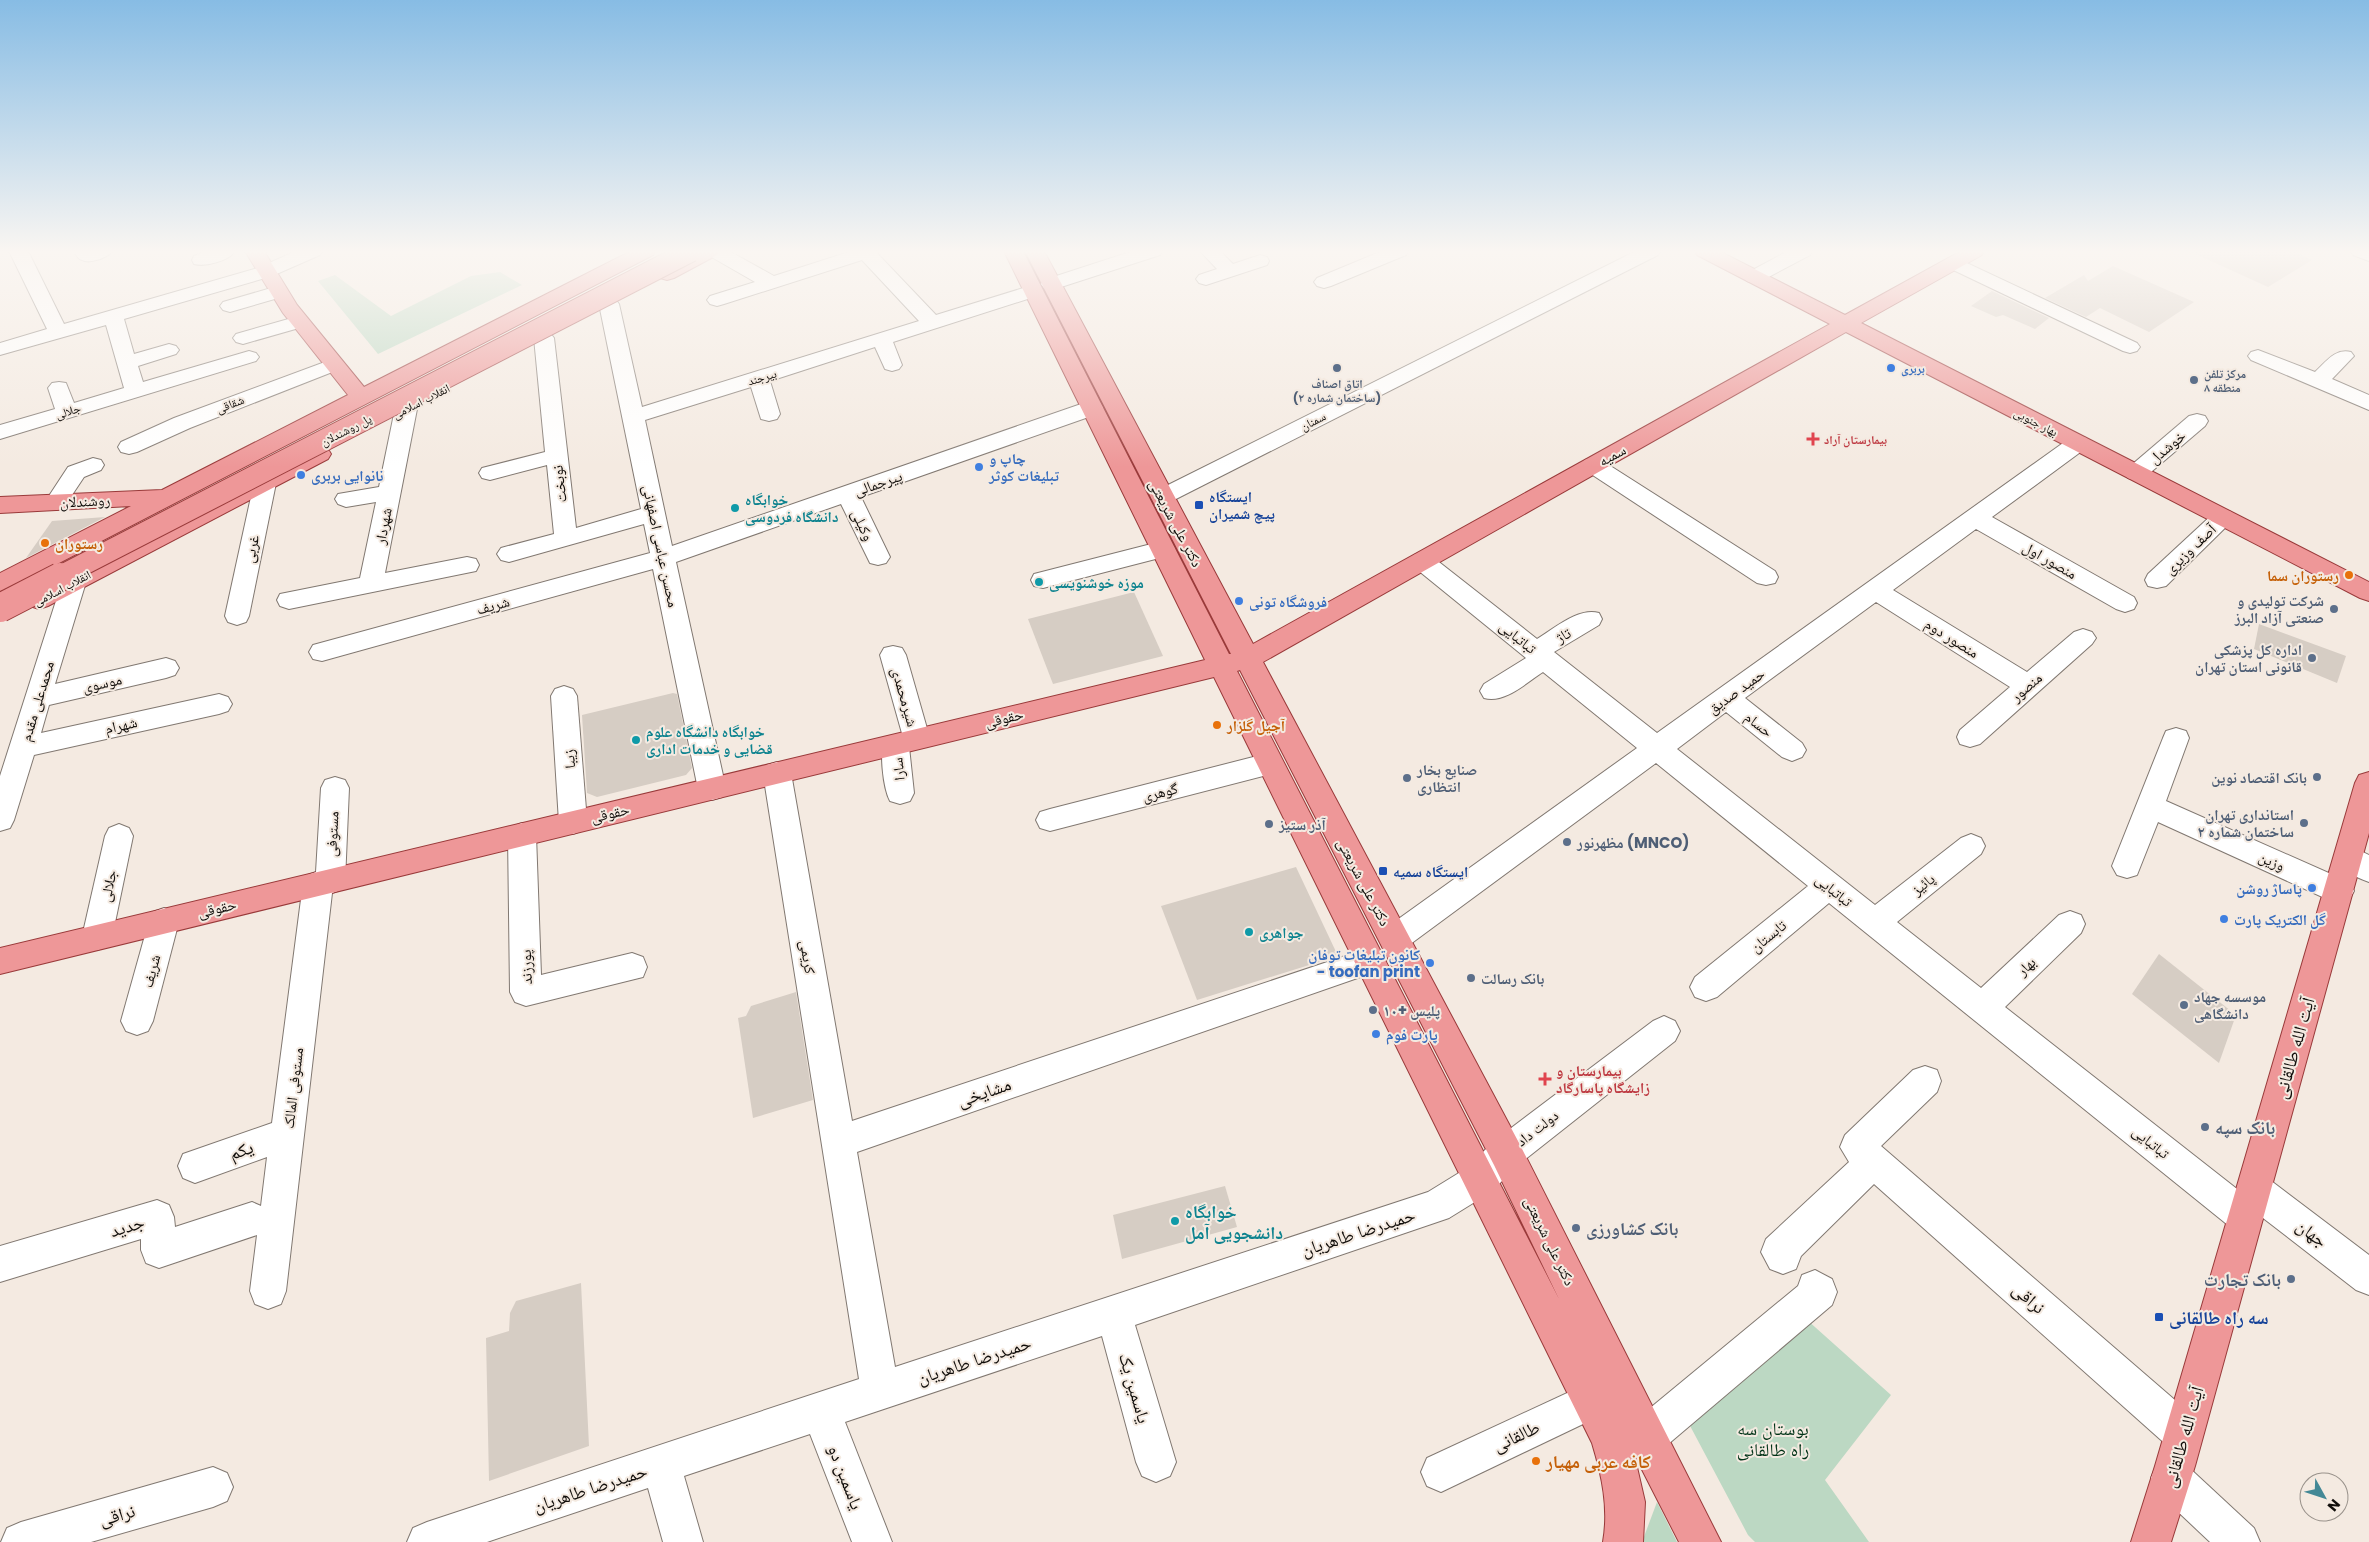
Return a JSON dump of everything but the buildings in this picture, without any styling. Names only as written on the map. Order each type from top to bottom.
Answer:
[{"type":"main road","points":[[300,323],[362,398]]},
{"type":"main road","name":"انقلاب اسلامی","points":[[0,583],[72,548],[507,323]]},
{"type":"main road","name":"پل روشندلان","points":[[0,594],[529,323]]},
{"type":"main road","name":"پل روشندلان","points":[[0,608],[553,323]]},
{"type":"main road","name":"انقلاب اسلامی","points":[[0,620],[573,323]]},
{"type":"main road","name":"دکتر علی شریعتی","points":[[1057,323],[1092,408],[1163,550],[1234,662],[1394,939],[1506,1153],[1680,1506],[1701,1542]]},
{"type":"main road","name":"دکتر علی شریعتی","points":[[1062,323],[1162,496],[1234,662],[1269,764],[1609,1437],[1626,1500],[1623,1542]]},
{"type":"main road","name":"بهار جنوبی","points":[[1846,324],[2369,592]]},
{"type":"main road","name":"سمیه","points":[[1234,662],[1422,561],[1846,324]]},
{"type":"main road","points":[[453,351],[450,358],[467,372],[480,371]]},
{"type":"main road","points":[[241,460],[232,472],[234,480],[244,484],[263,484]]},
{"type":"main road","name":"روشندلان","points":[[0,505],[171,497],[232,499]]},
{"type":"main road","points":[[72,548],[104,536],[118,535],[123,538],[125,543],[121,551],[99,569]]},
{"type":"main road","name":"حقوقی","points":[[0,960],[1234,662]]},
{"type":"main road","name":"آیت الله طالقانی","points":[[2150,1542],[2184,1434],[2339,891],[2358,863],[2369,783]]},
{"type":"main road","points":[[1680,1506],[1722,1542]]},
{"type":"street","points":[[54,323],[58,332]]},
{"type":"street","points":[[0,349],[89,323]]},
{"type":"street","points":[[115,323],[136,390]]},
{"type":"street","name":"جلالی","points":[[0,432],[136,390],[246,348],[297,323]]},
{"type":"street","name":"محسن عباسی اصفهانی","points":[[613,323],[712,789]]},
{"type":"street","name":"بیرجند","points":[[633,417],[932,323]]},
{"type":"street","name":"سمنان","points":[[1162,496],[1508,323]]},
{"type":"street","points":[[2080,323],[2130,347]]},
{"type":"street","name":"نوبخت","points":[[544,338],[566,538]]},
{"type":"street","points":[[882,339],[892,365]]},
{"type":"street","points":[[128,362],[170,350]]},
{"type":"street","points":[[2318,381],[2344,356]]},
{"type":"street","name":"شقاقی","points":[[129,447],[182,423],[333,364]]},
{"type":"street","points":[[2262,364],[2318,381],[2369,402]]},
{"type":"street","points":[[759,378],[769,414]]},
{"type":"street","points":[[59,388],[66,411]]},
{"type":"street","name":"پیرجمالی","points":[[663,558],[1092,408]]},
{"type":"street","name":"شهردار","points":[[371,583],[406,410]]},
{"type":"street","name":"خوشدل","points":[[2136,473],[2197,421]]},
{"type":"street","name":"حمید صدیق","points":[[1394,939],[2078,443]]},
{"type":"street","points":[[490,473],[556,456]]},
{"type":"street","points":[[56,502],[76,472],[93,465]]},
{"type":"street","points":[[1593,465],[1766,577]]},
{"type":"street","name":"غربی","points":[[236,616],[263,484]]},
{"type":"street","points":[[346,499],[389,493]]},
{"type":"street","name":"وکیلی","points":[[848,494],[878,557]]},
{"type":"street","points":[[509,554],[654,513]]},
{"type":"street","name":"آصف وزیری","points":[[2157,580],[2223,517]]},
{"type":"street","name":"منصور اول","points":[[1975,518],[2125,603]]},
{"type":"street","points":[[1043,580],[1163,550]]},
{"type":"street","name":"شریف","points":[[322,652],[663,558]]},
{"type":"street","name":"تباتبایی","points":[[1422,561],[1982,1008],[2250,1204]]},
{"type":"street","points":[[289,600],[467,565]]},
{"type":"street","name":"محمدعلی مقدم","points":[[0,820],[5,790],[22,747],[74,582]]},
{"type":"street","name":"منصور دوم","points":[[1875,590],[2028,685]]},
{"type":"street","name":"تاژ","points":[[1493,691],[1590,620]]},
{"type":"street","name":"منصور","points":[[1970,737],[2083,638]]},
{"type":"street","name":"شیرمحمدی","points":[[893,655],[906,742]]},
{"type":"street","name":"موسوی","points":[[38,698],[166,668]]},
{"type":"street","name":"زیبا","points":[[564,696],[574,822]]},
{"type":"street","name":"حسام","points":[[1726,698],[1792,750]]},
{"type":"street","name":"شهرام","points":[[22,747],[219,704]]},
{"type":"street","points":[[2127,866],[2176,738]]},
{"type":"street","name":"سارا","points":[[900,793],[906,742]]},
{"type":"street","name":"گوهری","points":[[1050,820],[1269,764]]},
{"type":"street","name":"کریمی","points":[[777,773],[838,1142]]},
{"type":"street","name":"مستوفی","points":[[324,882],[335,788]]},
{"type":"street","name":"وزین","points":[[2150,806],[2339,891]]},
{"type":"street","name":"پورزند","points":[[522,834],[526,992],[632,967]]},
{"type":"street","name":"جلالی","points":[[97,937],[119,836]]},
{"type":"street","name":"پائیز","points":[[1875,922],[1972,846]]},
{"type":"street","name":"مستوفی المالک","points":[[268,1291],[287,1134],[324,882]]},
{"type":"street","name":"تابستان","points":[[1706,987],[1829,886]]},
{"type":"street","name":"شریف","points":[[137,1022],[164,921]]},
{"type":"street","name":"بهار","points":[[1982,1008],[2070,924]]},
{"type":"street","name":"مشایخی","points":[[838,1142],[1370,961]]},
{"type":"street","name":"دولت داد","points":[[1506,1153],[1664,1030]]},
{"type":"street","name":"نراقی","points":[[1925,1081],[1857,1147],[2184,1434]]},
{"type":"street","name":"یکم","points":[[196,1166],[287,1134]]},
{"type":"street","points":[[838,1142],[880,1391]]},
{"type":"street","name":"حمیدرضا طاهریان","points":[[428,1542],[1437,1206],[1479,1180],[1506,1153]]},
{"type":"street","points":[[1783,1256],[1779,1252],[1874,1161]]},
{"type":"street","name":"جهان","points":[[2250,1204],[2369,1277]]},
{"type":"street","name":"جدید","points":[[0,1264],[157,1216],[159,1250],[252,1220]]},
{"type":"street","points":[[1646,1437],[1819,1292],[1815,1288]]},
{"type":"street","name":"یاسمین یک","points":[[1114,1314],[1156,1462]]},
{"type":"street","name":"طالقانی","points":[[1441,1472],[1591,1401]]},
{"type":"street","name":"یاسمین دو","points":[[821,1411],[872,1542]]},
{"type":"street","points":[[661,1464],[683,1542]]},
{"type":"street","points":[[2171,1478],[2240,1542]]},
{"type":"street","name":"نراقی","points":[[21,1542],[213,1487]]},
{"type":"green space","points":[[352,323],[443,323],[378,354]]},
{"type":"green space","name":"بوستان سه راه طالقانی","points":[[1806,1319],[1891,1395],[1825,1480],[1869,1542],[1755,1542],[1748,1535],[1688,1422]]},
{"type":"green space","points":[[1657,1502],[1677,1542],[1642,1542]]},
{"type":"place","name":"اتاق اصناف (ساختمان شماره ۲)","points":[[1337,368]]},
{"type":"place","name":"بربری","points":[[1891,368]]},
{"type":"place","name":"مرکز تلفن منطقه ۸","points":[[2194,380]]},
{"type":"place","name":"بیمارستان آراد","points":[[1813,439]]},
{"type":"place","name":"چاپ و تبلیغات کوثر","points":[[979,467]]},
{"type":"place","name":"نانوایی بربری","points":[[301,475]]},
{"type":"place","name":"ایستگاه پیچ شمیران","points":[[1199,505]]},
{"type":"place","name":"خوابگاه دانشگاه فردوسی","points":[[735,508]]},
{"type":"place","name":"رستوران","points":[[45,543]]},
{"type":"place","name":"رستوران سما","points":[[2349,575]]},
{"type":"place","name":"موزه خوشنویسی","points":[[1039,582]]},
{"type":"place","name":"فروشگاه تونی","points":[[1239,601]]},
{"type":"place","name":"شرکت تولیدی و صنعتی آزاد البرز","points":[[2334,609]]},
{"type":"place","name":"اداره کل پزشکی قانونی استان تهران","points":[[2312,658]]},
{"type":"place","name":"آجیل گلزار","points":[[1217,725]]},
{"type":"place","name":"خوابگاه دانشگاه علوم قضایی و خدمات اداری","points":[[636,740]]},
{"type":"place","name":"بانک اقتصاد نوین","points":[[2317,777]]},
{"type":"place","name":"صنایع بخار انتظاری","points":[[1407,778]]},
{"type":"place","name":"استانداری تهران ساختمان شماره ۲","points":[[2304,823]]},
{"type":"place","name":"آذر ستیز","points":[[1269,824]]},
{"type":"place","name":"مظهرنور (MNCO)","points":[[1567,842]]},
{"type":"place","name":"ایستگاه سمیه","points":[[1383,871]]},
{"type":"place","name":"پاساژ روشن","points":[[2312,888]]},
{"type":"place","name":"گل الکتریک پارت","points":[[2224,919]]},
{"type":"place","name":"جواهری","points":[[1249,932]]},
{"type":"place","name":"کانون تبلیغات توفان - toofan print","points":[[1430,963]]},
{"type":"place","name":"بانک رسالت","points":[[1471,978]]},
{"type":"place","name":"موسسه جهاد دانشگاهی","points":[[2184,1005]]},
{"type":"place","name":"پلیس +۱۰","points":[[1373,1010]]},
{"type":"place","name":"پارت فوم","points":[[1376,1034]]},
{"type":"place","name":"بیمارستان و زایشگاه پاسارگاد","points":[[1545,1079]]},
{"type":"place","name":"بانک سپه","points":[[2205,1127]]},
{"type":"place","name":"خوابگاه دانشجویی آمل","points":[[1175,1221]]},
{"type":"place","name":"بانک کشاورزی","points":[[1576,1228]]},
{"type":"place","name":"بانک تجارت","points":[[2291,1279]]},
{"type":"place","name":"سه راه طالقانی","points":[[2159,1317]]},
{"type":"place","name":"کافه عربی مهیار","points":[[1536,1461]]}]
